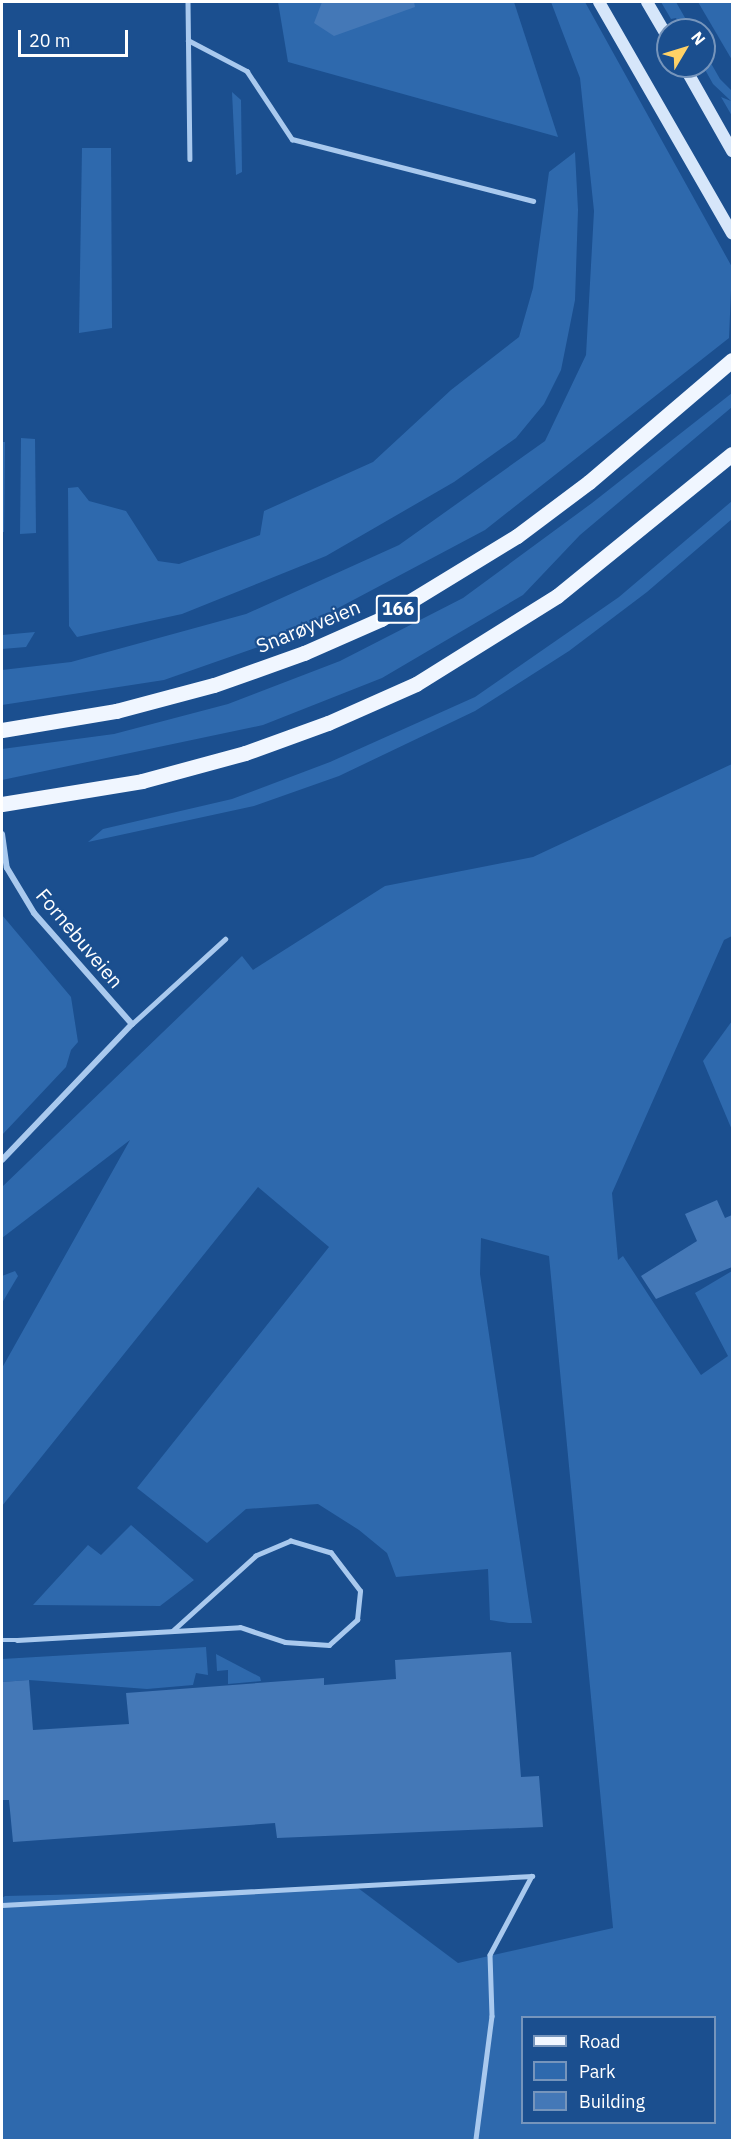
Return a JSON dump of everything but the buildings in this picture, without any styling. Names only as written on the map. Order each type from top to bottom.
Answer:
[{"type":"main road","name":"Snarøyveien","points":[[2,730],[116,711],[213,685],[304,652],[381,618],[446,582],[526,529],[589,482],[732,360]]},
{"type":"main road","points":[[2,804],[142,781],[245,753],[328,723],[416,684],[557,596],[732,454]]},
{"type":"street","points":[[599,2],[732,233]]},
{"type":"street","points":[[647,2],[656,18]]},
{"type":"street","points":[[691,78],[732,151]]},
{"type":"street","name":"Fornebuveien","points":[[2,834],[7,868],[33,914],[132,1024]]},
{"type":"street","points":[[2,1160],[132,1024]]},
{"type":"lane","points":[[188,2],[190,159]]},
{"type":"lane","points":[[188,40],[247,71],[292,139],[533,201]]},
{"type":"lane","points":[[132,1024],[225,939]]},
{"type":"lane","points":[[2,1640],[240,1628],[285,1642],[329,1645],[357,1620],[360,1591],[332,1553],[291,1541],[256,1557],[173,1631]]},
{"type":"lane","points":[[2,1905],[532,1876],[490,1955],[492,2016],[476,2140]]},
{"type":"green space","points":[[278,2],[514,2],[558,137],[288,62]]},
{"type":"green space","points":[[551,2],[585,2],[732,267],[729,338],[485,530],[278,640],[164,680],[2,705],[2,670],[71,662],[246,614],[399,545],[545,441],[586,355],[594,211],[580,78]]},
{"type":"green space","points":[[661,2],[676,2],[685,18],[670,18]]},
{"type":"green space","points":[[698,2],[732,2],[732,60],[716,33],[716,18],[707,18]]},
{"type":"green space","points":[[716,72],[732,91],[732,116],[721,97],[731,101],[710,78],[716,78]]},
{"type":"green space","points":[[232,92],[241,100],[242,172],[236,175]]},
{"type":"green space","points":[[82,148],[111,148],[112,328],[79,333]]},
{"type":"green space","points":[[575,152],[578,210],[575,300],[561,370],[544,404],[516,438],[454,482],[326,556],[182,614],[77,637],[69,626],[68,488],[78,487],[89,501],[126,511],[158,561],[179,564],[260,535],[264,511],[373,462],[451,390],[519,337],[533,288],[549,172]]},
{"type":"green space","points":[[732,393],[732,407],[580,535],[523,595],[382,678],[263,725],[2,780],[2,749],[114,734],[228,704],[340,661],[463,598],[592,503]]},
{"type":"green space","points":[[21,438],[35,439],[36,533],[20,534]]},
{"type":"green space","points":[[2,442],[5,442],[4,532],[2,532]]},
{"type":"green space","points":[[732,501],[732,519],[647,592],[569,651],[475,711],[339,776],[254,806],[88,842],[103,829],[232,799],[330,762],[475,697],[619,597]]},
{"type":"green space","points":[[35,632],[26,647],[2,649],[2,635]]},
{"type":"green space","points":[[732,764],[732,936],[724,940],[612,1193],[618,1260],[623,1256],[701,1375],[728,1356],[695,1293],[732,1271],[732,2140],[2,2140],[2,1898],[5,1896],[358,1888],[458,1963],[613,1928],[549,1256],[481,1238],[480,1274],[532,1623],[490,1620],[488,1569],[396,1577],[387,1553],[359,1530],[318,1504],[246,1509],[207,1543],[137,1488],[329,1247],[258,1187],[2,1506],[2,1368],[130,1140],[2,1238],[2,1187],[242,956],[253,970],[385,886],[533,857]]},
{"type":"green space","points":[[2,915],[71,997],[78,1042],[71,1050],[66,1067],[2,1135]]},
{"type":"green space","points":[[732,1021],[732,1130],[703,1061]]},
{"type":"green space","points":[[15,1271],[18,1276],[2,1303],[2,1276]]},
{"type":"green space","points":[[131,1525],[194,1580],[160,1606],[33,1605],[88,1545],[101,1555]]},
{"type":"green space","points":[[206,1647],[208,1675],[196,1673],[193,1685],[147,1689],[29,1680],[2,1682],[2,1659]]},
{"type":"green space","points":[[216,1654],[260,1677],[261,1681],[228,1684],[228,1670],[217,1671]]}]
